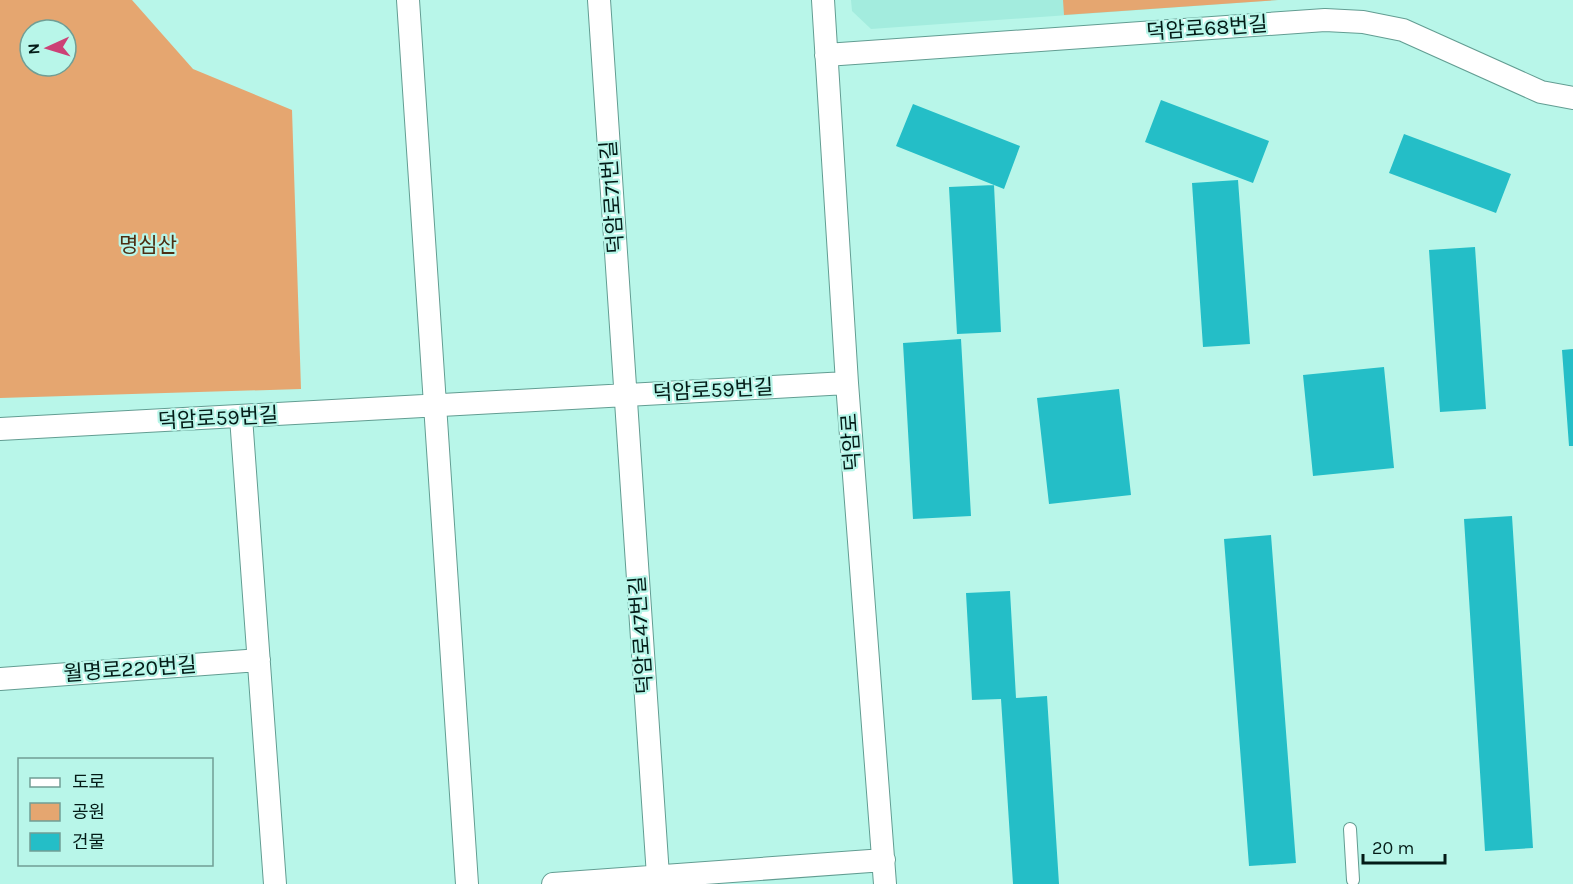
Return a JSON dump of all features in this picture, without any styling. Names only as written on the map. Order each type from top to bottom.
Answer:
[{"type":"street","points":[[408,0],[467,884]]},
{"type":"street","name":"덕암로71번길","points":[[599,0],[625,394]]},
{"type":"street","name":"덕암로","points":[[823,0],[847,383],[885,884]]},
{"type":"street","name":"덕암로68번길","points":[[826,55],[1325,20],[1363,22],[1403,30],[1541,92],[1573,98]]},
{"type":"street","name":"덕암로59번길","points":[[0,429],[847,383]]},
{"type":"street","name":"덕암로47번길","points":[[625,394],[658,876]]},
{"type":"street","points":[[242,417],[275,884]]},
{"type":"street","name":"월명로220번길","points":[[0,679],[259,660]]},
{"type":"street","points":[[553,884],[884,860]]},
{"type":"lane","points":[[1350,829],[1353,880]]},
{"type":"shaded area","points":[[851,0],[1278,0],[871,29],[852,11]]},
{"type":"green space","name":"명심산","points":[[0,0],[132,0],[193,69],[292,110],[301,389],[0,398]]},
{"type":"green space","points":[[1063,0],[1278,0],[1064,15]]},
{"type":"building","points":[[1161,100],[1269,141],[1253,183],[1145,142]]},
{"type":"building","points":[[913,104],[1020,146],[1004,189],[896,146]]},
{"type":"building","points":[[1404,134],[1511,174],[1496,213],[1389,173]]},
{"type":"building","points":[[1238,180],[1250,344],[1203,347],[1192,183]]},
{"type":"building","points":[[994,185],[1001,332],[957,334],[949,187]]},
{"type":"building","points":[[1475,247],[1486,409],[1440,412],[1429,250]]},
{"type":"building","points":[[961,339],[971,516],[913,519],[903,343]]},
{"type":"building","points":[[1573,349],[1573,446],[1569,446],[1562,350]]},
{"type":"building","points":[[1384,367],[1394,468],[1313,476],[1303,375]]},
{"type":"building","points":[[1119,389],[1131,495],[1049,504],[1037,398]]},
{"type":"building","points":[[1512,516],[1533,848],[1485,851],[1464,519]]},
{"type":"building","points":[[1271,535],[1296,863],[1249,866],[1224,539]]},
{"type":"building","points":[[1010,591],[1016,698],[1047,696],[1059,884],[1013,884],[1001,699],[972,700],[966,593]]}]
